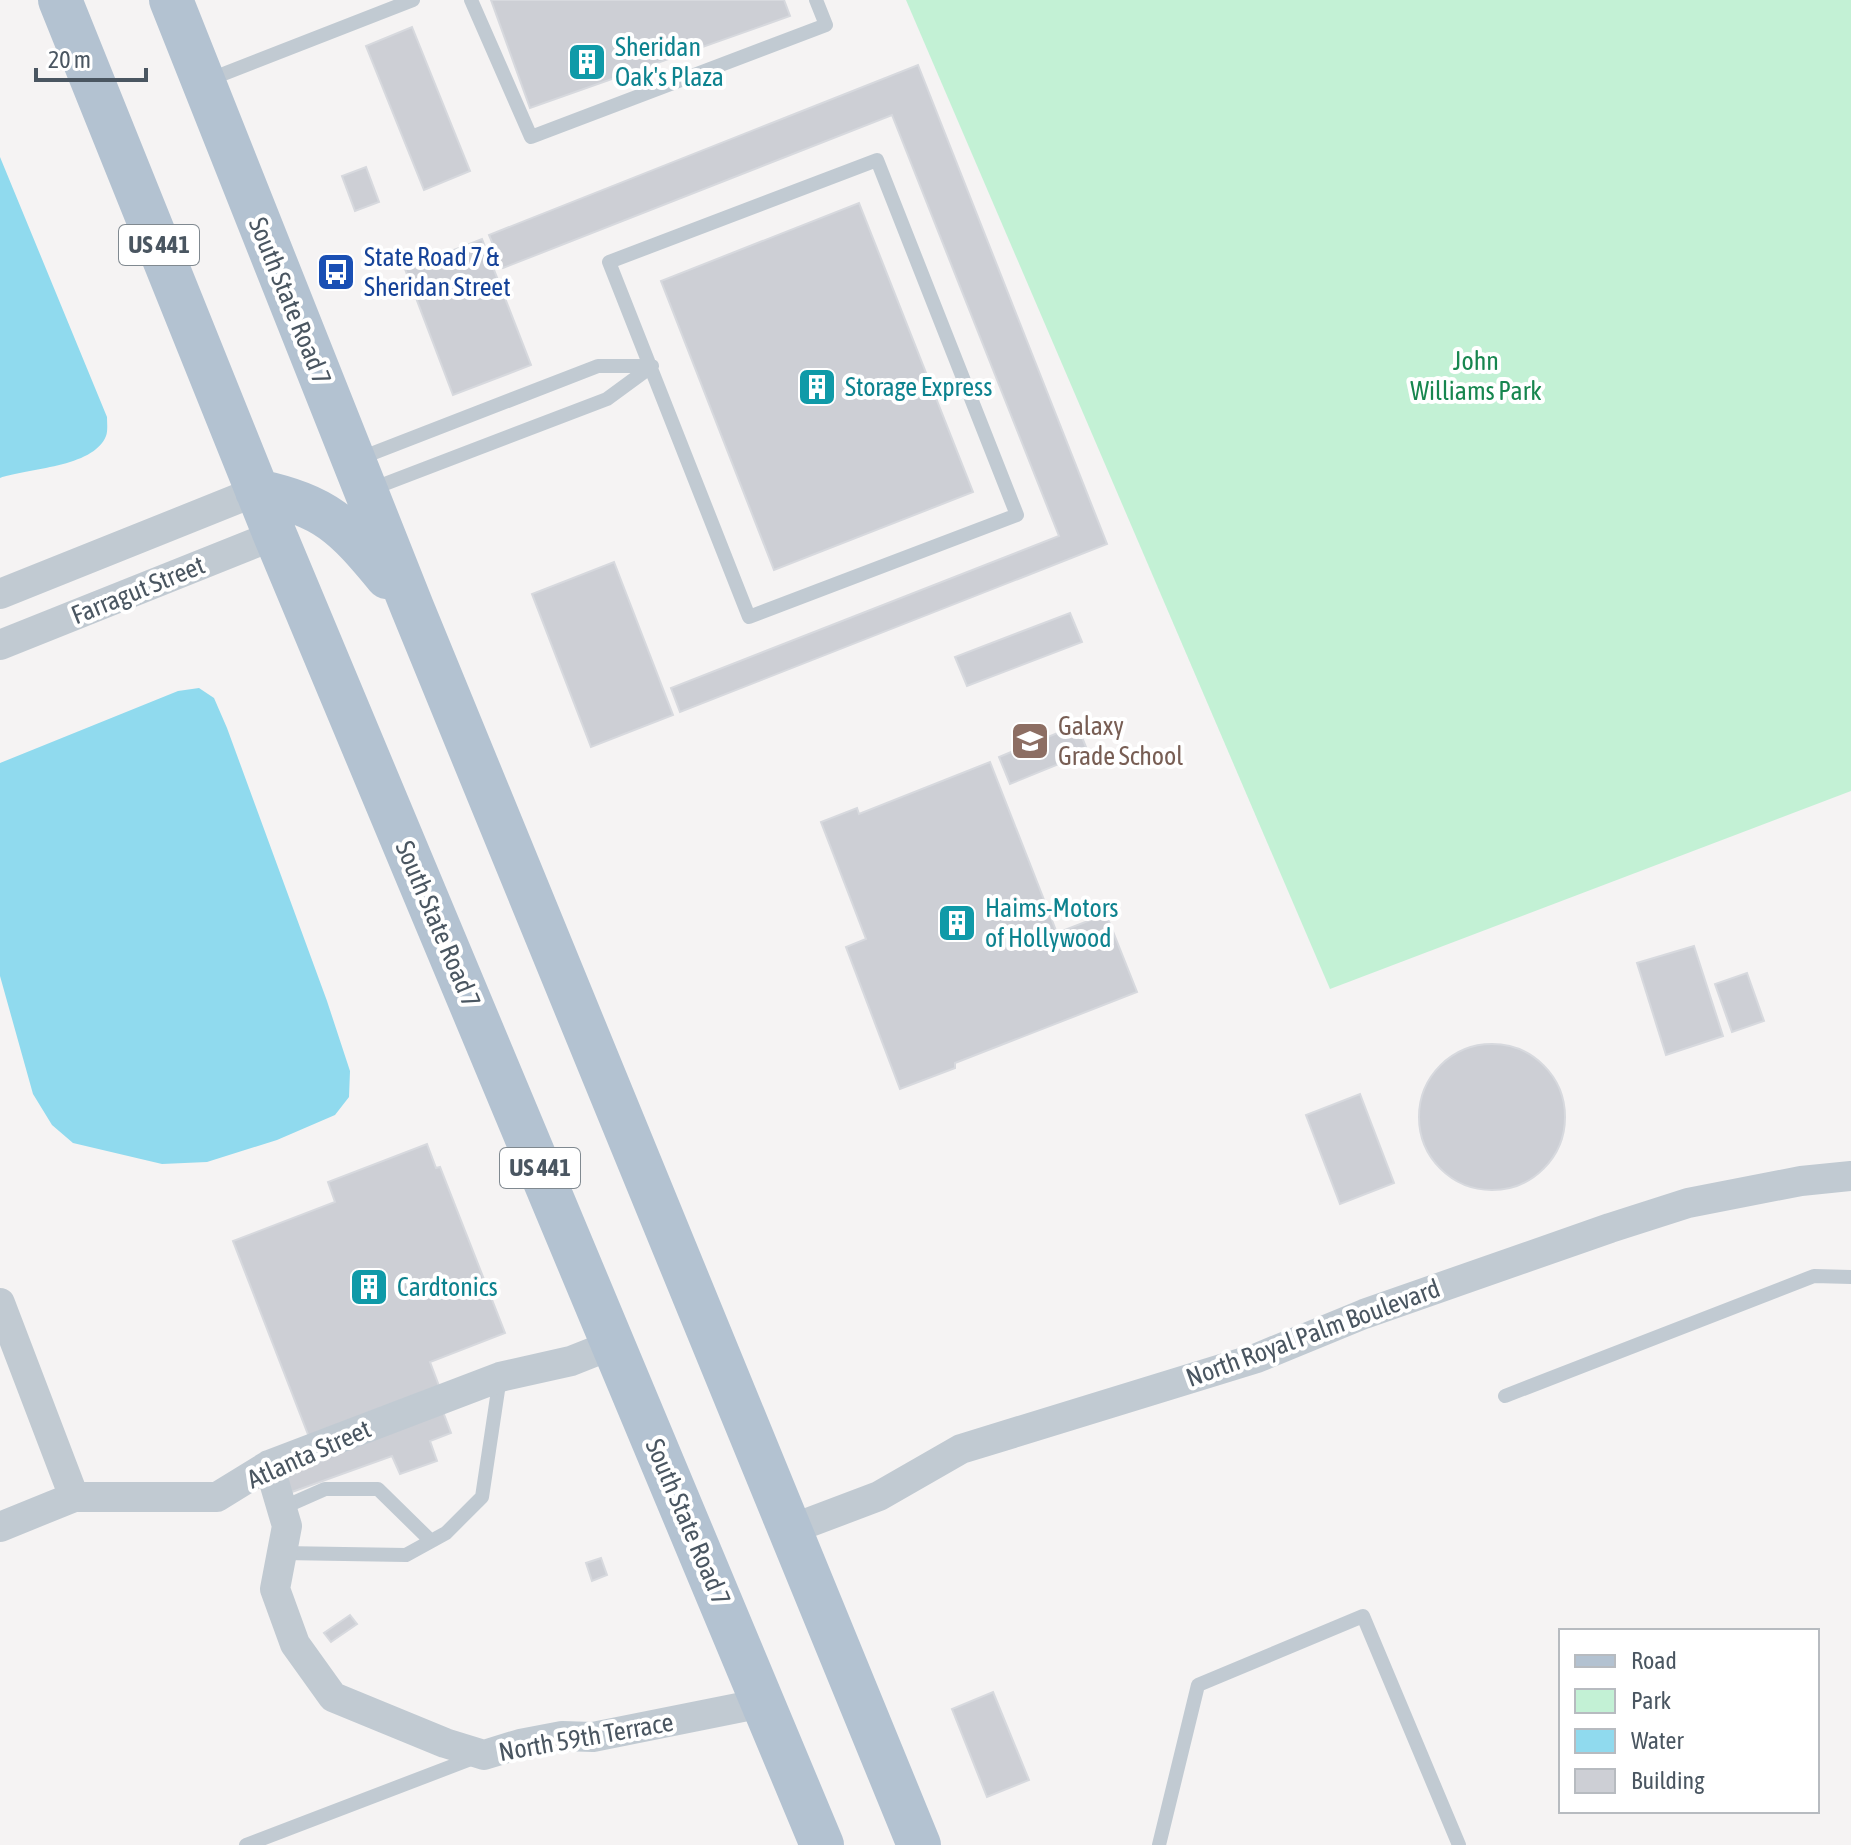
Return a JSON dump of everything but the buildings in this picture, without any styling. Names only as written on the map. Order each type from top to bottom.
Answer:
[{"type":"main road","name":"South State Road 7","points":[[60,0],[275,535],[822,1845]]},
{"type":"main road","name":"South State Road 7","points":[[171,0],[412,607],[919,1845]]},
{"type":"main road","points":[[257,491],[293,498],[320,511],[349,531],[412,607]]},
{"type":"street","name":"Farragut Street","points":[[0,594],[257,491]]},
{"type":"street","name":"Farragut Street","points":[[0,645],[275,535]]},
{"type":"street","name":"North Royal Palm Boulevard","points":[[789,1530],[879,1496],[961,1449],[1257,1358],[1364,1314],[1610,1228],[1688,1203],[1801,1181],[1851,1176]]},
{"type":"street","points":[[0,1303],[74,1497]]},
{"type":"street","name":"Atlanta Street","points":[[0,1527],[74,1497],[217,1497],[269,1465],[500,1377],[571,1361],[614,1344]]},
{"type":"street","name":"North 59th Terrace","points":[[269,1465],[287,1526],[275,1589],[295,1644],[333,1697],[445,1743],[484,1755],[548,1739],[593,1737],[763,1703]]},
{"type":"lane","points":[[204,82],[413,0]]},
{"type":"lane","points":[[471,0],[531,137],[826,25],[816,0]]},
{"type":"lane","points":[[877,160],[1017,515],[749,617],[652,366],[609,262],[877,160]]},
{"type":"lane","points":[[360,476],[598,366],[652,366]]},
{"type":"lane","points":[[360,476],[607,399],[652,366]]},
{"type":"lane","points":[[1505,1396],[1814,1276],[1851,1277]]},
{"type":"lane","points":[[282,1553],[406,1555],[446,1533],[482,1497],[500,1377]]},
{"type":"lane","points":[[282,1508],[325,1489],[378,1489],[431,1541]]},
{"type":"lane","points":[[1159,1845],[1198,1685],[1363,1616],[1459,1845]]},
{"type":"lane","points":[[246,1845],[484,1755]]},
{"type":"green space","name":"John Williams Park","points":[[906,0],[1851,0],[1851,791],[1330,989]]},
{"type":"water","points":[[0,157],[107,417],[107,426],[106,436],[99,447],[88,455],[0,478]]},
{"type":"water","points":[[199,688],[214,698],[227,728],[327,1001],[350,1071],[349,1097],[335,1115],[277,1140],[207,1162],[162,1164],[73,1143],[52,1125],[33,1094],[0,976],[0,763],[178,691]]},
{"type":"place","name":"Sheridan Oak's Plaza","points":[[587,62]]},
{"type":"place","name":"State Road 7 & Sheridan Street","points":[[336,272]]},
{"type":"place","name":"Storage Express","points":[[817,387]]},
{"type":"place","name":"Galaxy Grade School","points":[[1030,741]]},
{"type":"place","name":"Haims-Motors of Hollywood","points":[[957,923]]},
{"type":"place","name":"Cardtonics","points":[[369,1287]]}]
